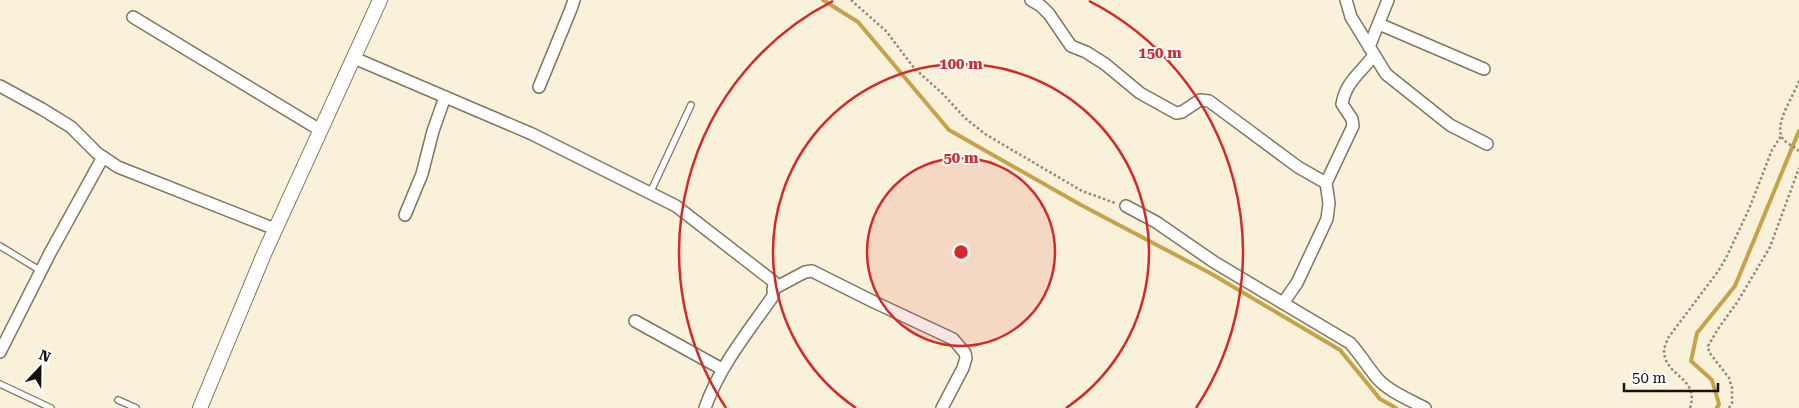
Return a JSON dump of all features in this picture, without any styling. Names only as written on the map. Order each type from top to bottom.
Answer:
[{"type":"street","points":[[200,408],[275,229],[380,0]]},
{"type":"street","points":[[539,87],[574,0]]},
{"type":"street","points":[[1030,0],[1041,6],[1049,14],[1071,46],[1086,52],[1105,64],[1140,93],[1176,113],[1182,112],[1200,100],[1209,101],[1298,167],[1326,183]]},
{"type":"street","points":[[1346,0],[1351,17],[1386,74],[1450,124],[1487,144]]},
{"type":"street","points":[[1283,304],[1297,284],[1328,219],[1329,203],[1326,183],[1353,126],[1352,119],[1342,104],[1350,82],[1371,51],[1378,24],[1388,0]]},
{"type":"street","points":[[132,17],[320,130]]},
{"type":"street","points":[[1378,24],[1484,69]]},
{"type":"street","points":[[354,58],[532,134],[676,206],[774,282],[773,296],[722,369],[704,408]]},
{"type":"street","points":[[0,86],[42,109],[71,128],[103,157],[118,167],[275,229]]},
{"type":"street","points":[[405,216],[422,174],[433,131],[445,97]]},
{"type":"street","points":[[0,352],[41,271],[103,157]]},
{"type":"street","points":[[1126,206],[1156,222],[1214,262],[1283,304],[1350,342],[1378,379],[1425,408]]},
{"type":"street","points":[[773,289],[805,272],[812,271],[953,339],[965,353],[966,358],[963,368],[942,408]]},
{"type":"street","points":[[635,321],[722,369]]},
{"type":"lane","points":[[650,193],[691,105]]},
{"type":"lane","points":[[0,246],[41,271]]},
{"type":"lane","points":[[0,384],[51,408]]},
{"type":"lane","points":[[118,400],[136,408]]},
{"type":"path","points":[[851,0],[886,30],[914,68],[943,94],[965,118],[985,134],[1082,191],[1126,206]]},
{"type":"path","points":[[1690,408],[1693,398],[1692,390],[1672,369],[1664,350],[1668,338],[1723,262],[1749,209],[1772,150],[1781,136],[1783,115],[1799,81]]},
{"type":"path","points":[[1781,136],[1786,142],[1799,150]]},
{"type":"path","points":[[1729,408],[1732,403],[1732,388],[1729,378],[1709,352],[1708,346],[1738,301],[1770,247],[1799,168]]},
{"type":"waterway","points":[[823,0],[858,22],[949,130],[1081,205],[1210,273],[1340,350],[1380,399],[1396,408]]},
{"type":"waterway","points":[[1717,408],[1719,404],[1712,380],[1691,361],[1697,333],[1735,286],[1799,131]]}]
